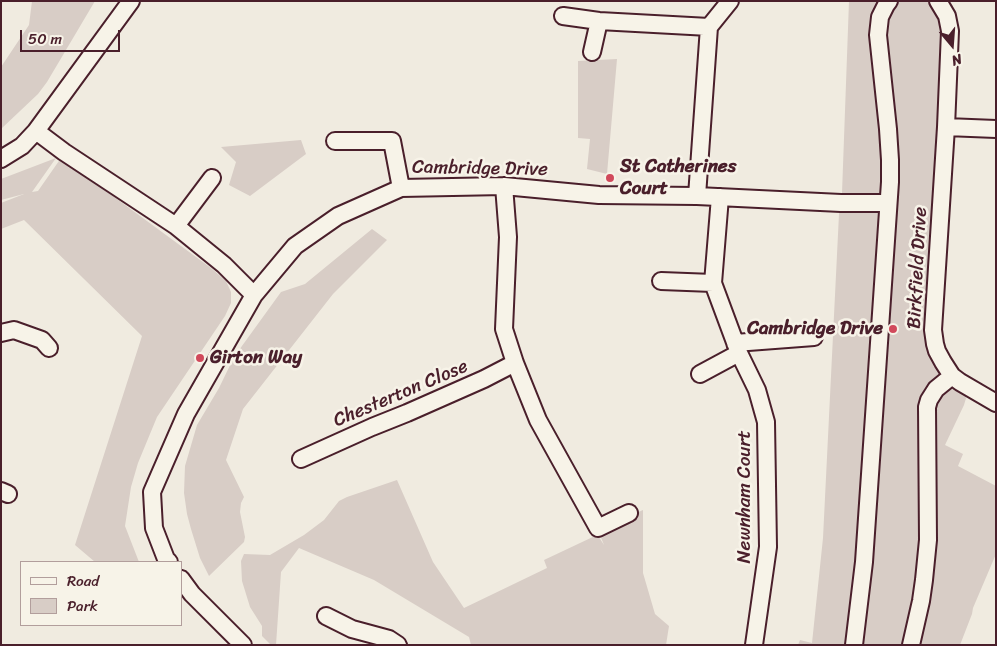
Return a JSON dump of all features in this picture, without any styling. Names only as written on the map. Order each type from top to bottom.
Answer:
[{"type":"street","points":[[1,159],[22,146],[36,131],[131,1]]},
{"type":"street","points":[[697,196],[710,27],[730,1]]},
{"type":"street","name":"Birkfield Drive","points":[[854,645],[864,562],[890,160],[878,25],[882,11],[890,1]]},
{"type":"street","name":"Birkfield Drive","points":[[938,1],[947,16],[950,31],[933,330],[937,351],[952,376]]},
{"type":"street","points":[[563,16],[599,21],[710,27]]},
{"type":"street","points":[[592,52],[599,21]]},
{"type":"street","points":[[946,127],[996,129]]},
{"type":"street","points":[[36,131],[64,152],[176,226],[224,265],[254,295]]},
{"type":"street","name":"Cambridge Drive","points":[[335,141],[392,141],[401,188]]},
{"type":"street","points":[[176,226],[212,178]]},
{"type":"street","points":[[504,186],[508,237],[504,329],[515,363],[538,420],[598,528],[629,513]]},
{"type":"street","name":"Cambridge Drive","points":[[168,561],[154,528],[152,492],[186,414],[254,295],[295,246],[338,216],[401,188],[504,186],[599,195],[697,196],[841,203],[888,203]]},
{"type":"street","name":"Newnham Court","points":[[720,197],[713,283],[737,348],[757,390],[766,422],[768,546],[754,645]]},
{"type":"street","points":[[661,281],[713,283]]},
{"type":"street","points":[[1,333],[14,330],[42,340],[49,348]]},
{"type":"street","points":[[700,374],[737,348],[814,337]]},
{"type":"street","name":"Chesterton Close","points":[[301,459],[484,379],[515,363]]},
{"type":"street","points":[[911,645],[921,601],[928,540],[927,407],[936,389],[952,376],[996,403]]},
{"type":"street","points":[[182,580],[192,594],[243,645]]},
{"type":"street","points":[[326,616],[352,629],[389,639],[398,645]]},
{"type":"green space","points":[[32,1],[95,1],[47,82],[38,94],[1,129],[1,67],[29,25]]},
{"type":"green space","points":[[849,1],[950,1],[953,6],[934,337],[969,388],[964,405],[945,445],[963,454],[958,466],[996,486],[996,554],[973,608],[960,645],[798,645],[800,640],[812,643],[823,538],[839,214],[842,193]]},
{"type":"green space","points":[[617,59],[607,174],[587,169],[590,139],[578,138],[578,61]]},
{"type":"green space","points":[[301,140],[306,154],[250,196],[229,185],[236,162],[221,147]]},
{"type":"green space","points":[[56,158],[32,192],[38,191],[61,158],[211,268],[226,281],[231,292],[231,303],[225,316],[157,417],[138,463],[131,487],[125,526],[139,561],[94,561],[75,545],[142,336],[24,220],[1,229],[1,203],[24,194],[1,200],[1,179]]},
{"type":"green space","points":[[372,229],[387,240],[333,294],[243,409],[226,460],[244,497],[240,512],[245,537],[244,542],[209,576],[200,558],[191,529],[184,493],[185,466],[197,425],[219,388],[234,357],[281,292],[305,284]]},
{"type":"green space","points":[[397,480],[433,562],[464,608],[547,568],[544,560],[597,535],[595,531],[604,545],[598,530],[643,510],[643,573],[655,614],[669,626],[666,645],[471,645],[469,637],[374,580],[299,548],[281,572],[276,645],[271,645],[262,636],[262,626],[250,607],[242,581],[241,561],[244,554],[270,555],[304,535],[324,520],[339,501]]},
{"type":"place","name":"St Catherines Court","points":[[610,178]]},
{"type":"place","name":"Cambridge Drive","points":[[893,329]]},
{"type":"place","name":"Girton Way","points":[[200,358]]}]
